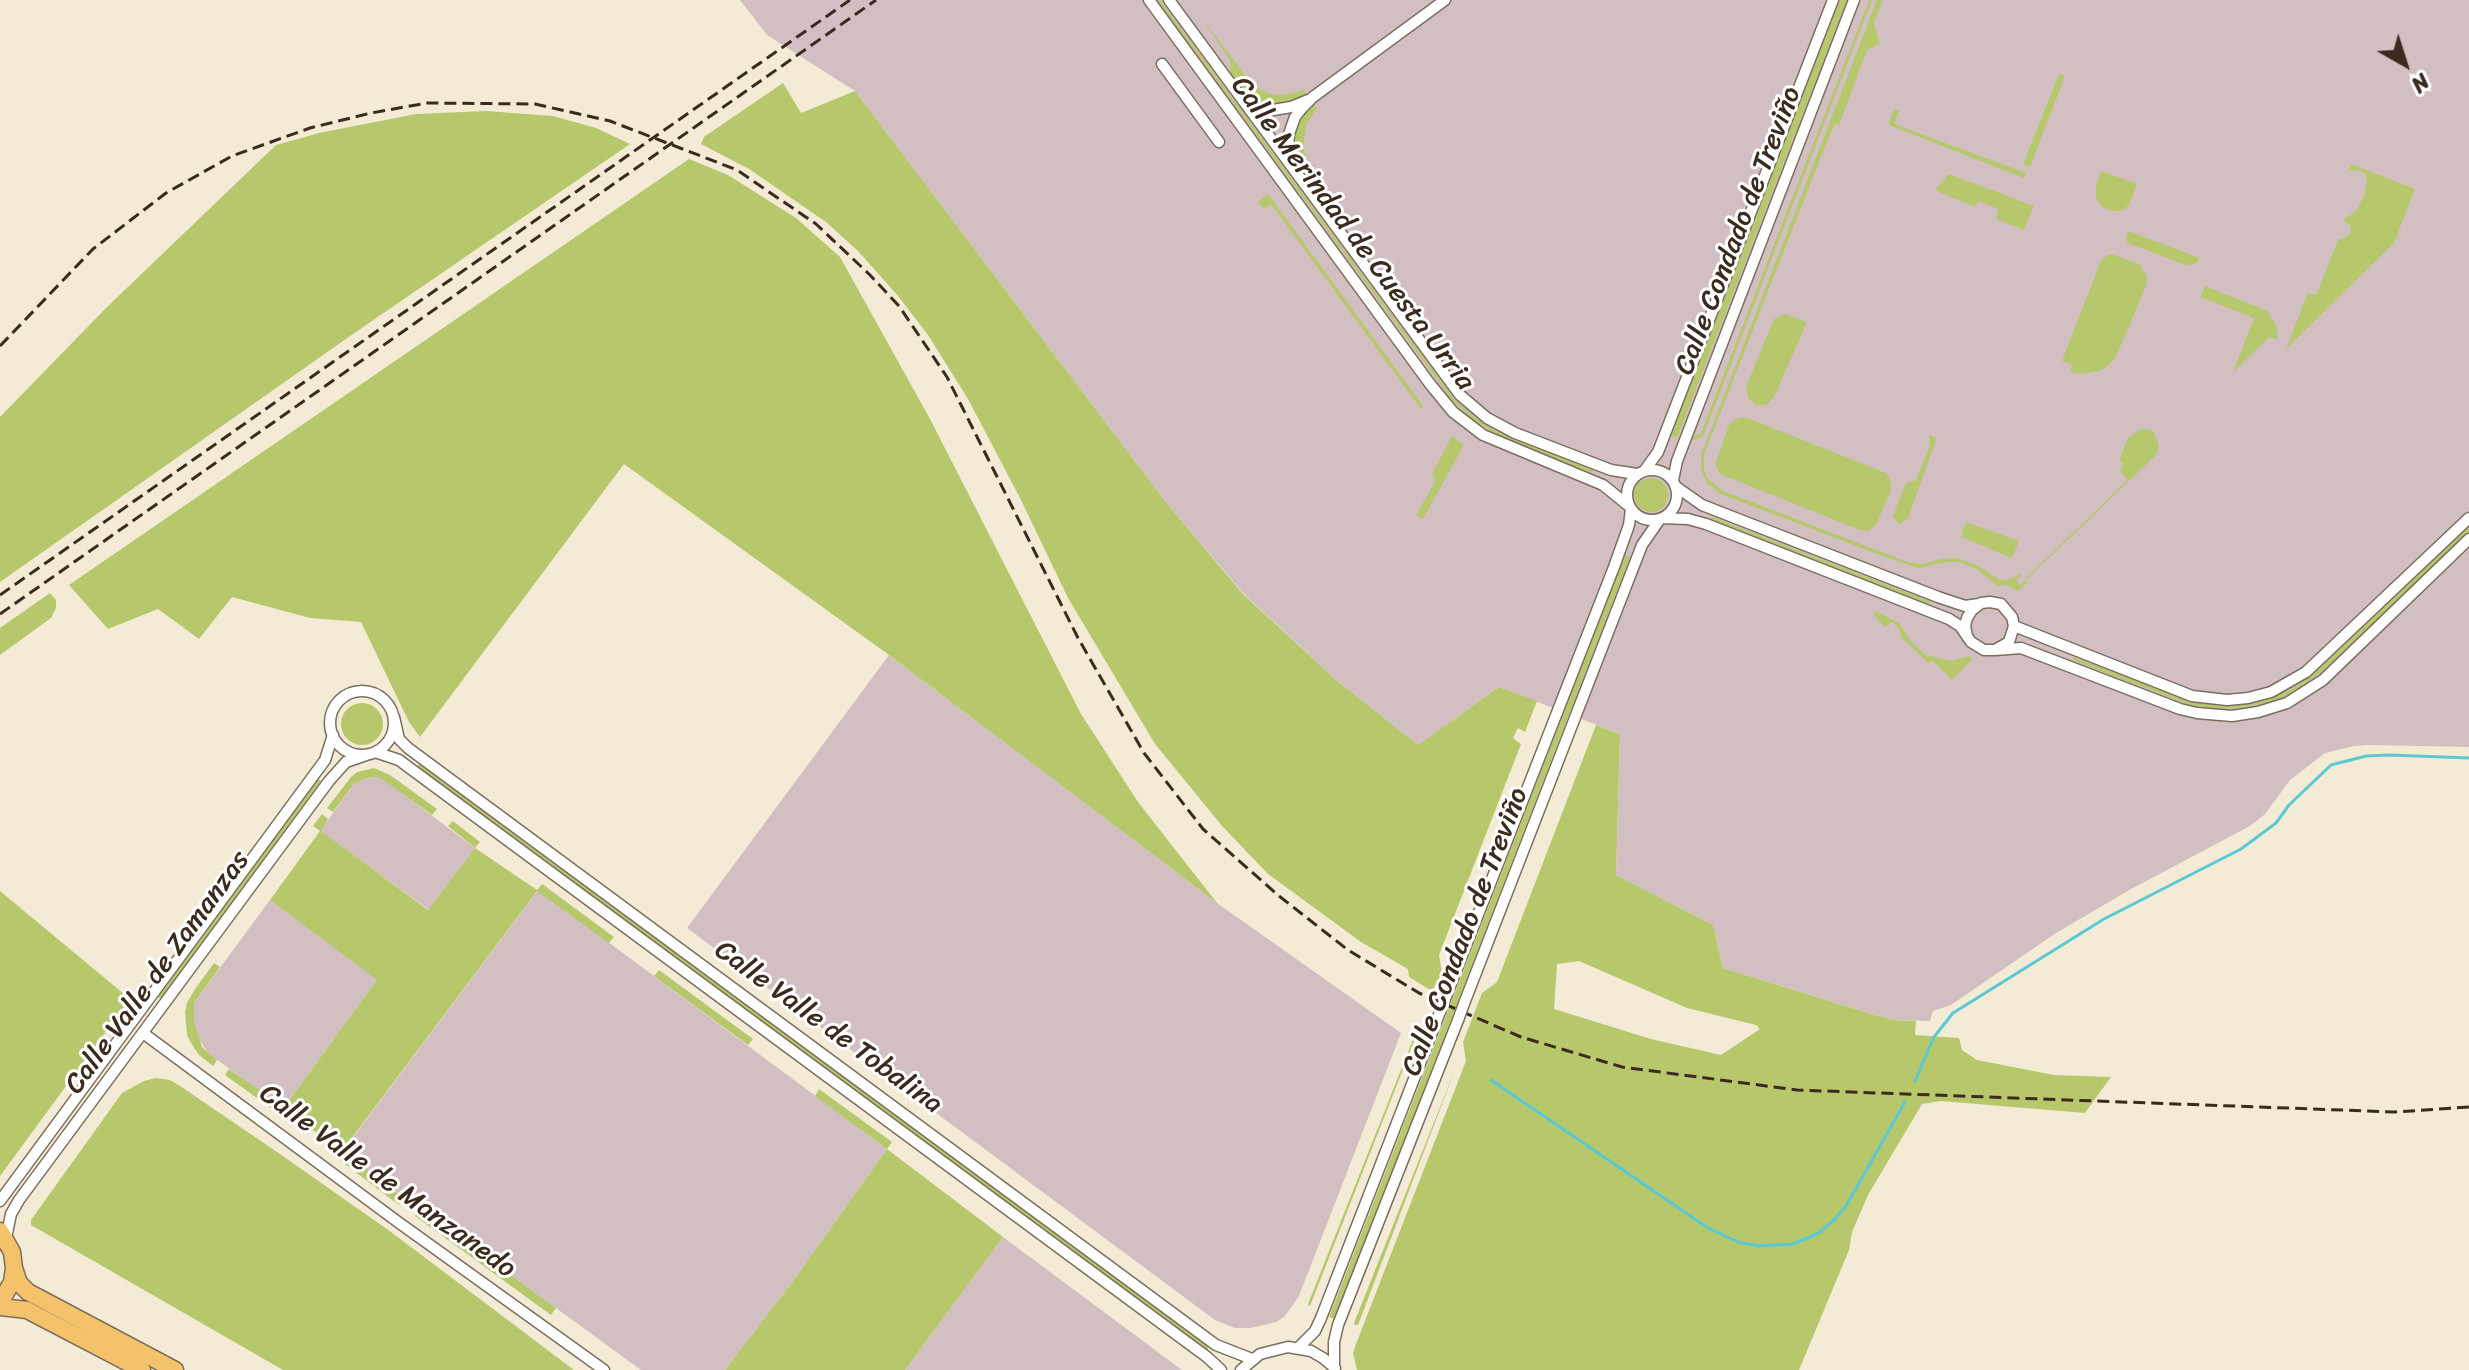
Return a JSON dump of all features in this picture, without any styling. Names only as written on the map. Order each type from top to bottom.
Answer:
[{"type":"main road","points":[[3,1234],[12,1252],[19,1283],[28,1292],[175,1370]]},
{"type":"main road","points":[[14,1268],[12,1282],[0,1305],[27,1310],[142,1370]]},
{"type":"street","name":"Calle Merindad de Cuesta Urria","points":[[1149,0],[1453,412],[1483,435],[1603,485],[1630,507]]},
{"type":"street","name":"Calle Merindad de Cuesta Urria","points":[[1169,0],[1444,375],[1470,405],[1515,433],[1609,469],[1641,472]]},
{"type":"street","points":[[1297,175],[1289,154],[1289,134],[1295,117],[1313,97],[1445,0]]},
{"type":"street","name":"Calle Condado de Treviño","points":[[1641,472],[1658,452],[1833,0]]},
{"type":"street","name":"Calle Condado de Treviño","points":[[1674,483],[1677,461],[1854,0]]},
{"type":"street","points":[[1162,64],[1219,142]]},
{"type":"street","points":[[1240,97],[1253,106],[1273,110],[1291,107],[1313,97]]},
{"type":"street","points":[[1995,650],[2009,642],[2014,626],[2006,608],[1996,602],[1965,606],[1702,505],[1659,470],[1641,472],[1628,487],[1626,497],[1630,507],[1645,519],[1688,519],[1706,524],[1949,619],[1984,650],[1995,650],[2021,648],[2180,709],[2232,716],[2270,709],[2294,700],[2323,680],[2469,539]]},
{"type":"street","points":[[1661,518],[1675,506],[1674,483]]},
{"type":"street","name":"Calle Condado de Treviño","points":[[1298,1348],[1315,1331],[1321,1318],[1621,549],[1629,525],[1630,507]]},
{"type":"street","name":"Calle Condado de Treviño","points":[[1335,1368],[1334,1342],[1338,1325],[1642,545],[1661,518]]},
{"type":"street","points":[[2014,626],[2192,696],[2227,700],[2248,698],[2271,692],[2306,672],[2469,518]]},
{"type":"street","points":[[1967,636],[1967,618],[1981,603]]},
{"type":"street","points":[[351,692],[375,693],[388,702],[394,717],[392,735],[381,749],[372,753],[348,752],[340,746],[330,724],[332,711],[351,692]]},
{"type":"street","name":"Calle Valle de Tobalina","points":[[394,717],[399,739],[408,748],[1216,1345],[1252,1359]]},
{"type":"street","name":"Calle Valle de Zamanzas","points":[[0,1201],[325,760],[333,735]]},
{"type":"street","name":"Calle Valle de Tobalina","points":[[372,753],[399,760],[1221,1370]]},
{"type":"street","name":"Calle Valle de Zamanzas","points":[[3,1234],[19,1200],[337,770],[353,758],[372,753]]},
{"type":"street","name":"Calle Valle de Manzanedo","points":[[143,1033],[604,1370]]},
{"type":"street","points":[[1241,1370],[1252,1359],[1278,1348],[1311,1351],[1335,1368]]},
{"type":"shaded area","points":[[740,0],[2469,0],[2469,747],[2368,745],[2325,753],[2290,780],[2265,814],[2250,826],[2056,933],[1951,1005],[1933,1011],[1930,1021],[1894,1020],[1723,968],[1713,925],[1616,875],[1620,734],[1499,687],[1418,745],[1335,679],[1242,592],[1165,501],[855,91],[767,35]]},
{"type":"shaded area","points":[[889,655],[1217,903],[1401,1033],[1299,1296],[1285,1316],[1276,1322],[1235,1328],[1215,1320],[687,928]]},
{"type":"shaded area","points":[[380,777],[475,848],[429,910],[320,831],[354,784],[367,778]]},
{"type":"shaded area","points":[[538,890],[887,1149],[725,1370],[641,1370],[342,1152]]},
{"type":"shaded area","points":[[270,900],[378,979],[283,1108],[208,1053],[197,1036],[194,1022],[194,1003]]},
{"type":"shaded area","points":[[1003,1237],[1182,1370],[905,1370]]},
{"type":"green space","points":[[1157,0],[1160,0],[1455,400],[1474,417],[1502,434],[1593,470],[1592,473],[1498,435],[1471,418],[1452,400]]},
{"type":"green space","points":[[1840,0],[1847,0],[1677,438],[1671,436]]},
{"type":"green space","points":[[1869,0],[1872,0],[1703,436],[1690,441],[1691,437],[1701,433]]},
{"type":"green space","points":[[1877,0],[1883,0],[1874,22],[1880,44],[1867,50],[1839,125],[1835,124],[1822,154],[1704,455],[1704,469],[1707,478],[1723,491],[1910,563],[1924,564],[1956,558],[1975,564],[2000,580],[2011,579],[2020,573],[2016,581],[2020,585],[2026,580],[2028,582],[2018,591],[2004,585],[1998,586],[1978,570],[1960,562],[1918,568],[1885,557],[1721,494],[1708,484],[1701,470],[1701,455]]},
{"type":"green space","points":[[1201,17],[1253,86],[1271,94],[1283,95],[1304,90],[1307,94],[1281,104],[1250,96],[1230,73],[1231,62]]},
{"type":"green space","points":[[2059,74],[2065,76],[2030,167],[2023,164]]},
{"type":"green space","points":[[783,83],[801,113],[855,91],[1165,501],[1242,593],[1335,679],[1418,745],[1499,687],[1537,701],[1525,732],[1518,728],[1513,738],[1521,744],[1439,955],[1442,973],[1432,991],[1409,977],[1408,969],[1361,942],[1268,874],[1223,827],[1155,744],[1068,598],[968,399],[928,335],[858,251],[826,222],[749,169],[701,144],[704,137]]},
{"type":"green space","points":[[1314,104],[1317,108],[1306,125],[1303,148],[1309,165],[1326,191],[1320,184],[1311,183],[1294,154],[1293,140],[1297,125],[1306,110]]},
{"type":"green space","points":[[1894,109],[1899,111],[1894,124],[2026,173],[2024,178],[1891,126],[1889,123]]},
{"type":"green space","points":[[486,111],[553,116],[596,128],[630,144],[0,582],[0,417],[106,308],[276,145],[319,133],[416,114]]},
{"type":"green space","points":[[689,159],[728,175],[796,218],[840,257],[930,419],[1081,714],[1138,802],[1217,903],[889,655],[624,464],[420,737],[409,722],[361,622],[310,618],[232,597],[199,639],[158,609],[108,629],[69,585]]},
{"type":"green space","points":[[2351,164],[2415,189],[2394,243],[2286,349],[2308,293],[2316,295],[2339,238],[2351,233],[2350,225],[2344,222],[2346,217],[2357,209],[2364,196],[2365,174],[2360,170],[2348,171]]},
{"type":"green space","points":[[2101,171],[2137,184],[2129,205],[2122,211],[2111,211],[2101,206],[2096,198]]},
{"type":"green space","points":[[1949,174],[2034,206],[2024,230],[1996,219],[1999,209],[1978,201],[1975,207],[1935,190]]},
{"type":"green space","points":[[1268,194],[1424,407],[1421,409],[1271,204],[1264,209],[1258,202]]},
{"type":"green space","points":[[2128,231],[2200,258],[2195,264],[2185,265],[2128,243]]},
{"type":"green space","points":[[2111,254],[2139,264],[2147,277],[2146,286],[2115,359],[2095,372],[2070,372],[2072,365],[2062,361],[2100,263]]},
{"type":"green space","points":[[2205,286],[2267,311],[2277,327],[2278,340],[2269,337],[2233,372],[2254,318],[2200,297]]},
{"type":"green space","points":[[1784,314],[1807,322],[1774,397],[1766,405],[1756,405],[1748,398],[1746,387],[1774,319]]},
{"type":"green space","points":[[1745,417],[1886,473],[1890,478],[1891,490],[1876,525],[1868,531],[1860,530],[1720,474],[1715,464],[1729,425]]},
{"type":"green space","points":[[2141,429],[2155,434],[2159,446],[2156,455],[2027,579],[2128,480],[2120,471],[2123,463],[2119,461],[2128,438]]},
{"type":"green space","points":[[1929,435],[1937,438],[1908,518],[1899,525],[1893,516],[1905,485],[1916,481],[1930,445]]},
{"type":"green space","points":[[1452,436],[1464,445],[1423,519],[1416,515],[1436,480],[1432,474]]},
{"type":"green space","points":[[1651,478],[1663,483],[1668,495],[1663,507],[1651,512],[1639,507],[1634,495],[1639,483]]},
{"type":"green space","points":[[1712,517],[1931,602],[1929,605],[1710,520]]},
{"type":"green space","points":[[1966,522],[2019,541],[2012,558],[1963,538]]},
{"type":"green space","points":[[2469,526],[2469,532],[2321,672],[2293,693],[2268,703],[2228,709],[2193,706],[2072,660],[2073,657],[2197,703],[2229,706],[2272,697],[2311,676]]},
{"type":"green space","points":[[1625,555],[1630,557],[1335,1319],[1329,1317]]},
{"type":"green space","points":[[50,593],[56,600],[51,618],[0,655],[0,628]]},
{"type":"green space","points":[[1876,611],[1899,623],[1912,643],[1926,655],[1950,661],[1973,658],[1952,680],[1901,637],[1900,630],[1892,622],[1885,627],[1874,615]]},
{"type":"green space","points":[[362,703],[377,709],[383,724],[377,739],[362,745],[347,739],[341,724],[347,709]]},
{"type":"green space","points":[[1596,725],[1620,734],[1616,875],[1713,925],[1723,968],[1871,1014],[1916,1021],[1915,1035],[1959,1038],[1962,1050],[1977,1060],[2054,1075],[2111,1077],[2085,1113],[1941,1101],[1922,1104],[1868,1195],[1852,1232],[1849,1250],[1799,1370],[1357,1370],[1353,1353],[1466,1061],[1463,1042],[1482,993],[1497,982]],"holes":[[[1579,961],[1687,1008],[1756,1025],[1760,1029],[1721,1055],[1651,1039],[1554,1009],[1557,964]]]},
{"type":"green space","points":[[419,764],[1209,1347],[1207,1350],[417,766]]},
{"type":"green space","points":[[374,768],[390,775],[437,809],[432,815],[379,777],[354,784],[333,812],[327,808],[351,777],[357,772]]},
{"type":"green space","points":[[318,779],[321,781],[161,999],[158,997]]},
{"type":"green space","points":[[322,814],[328,819],[321,831],[428,910],[475,848],[537,890],[542,884],[614,937],[609,943],[537,891],[342,1151],[404,1198],[399,1205],[337,1158],[341,1151],[284,1108],[279,1114],[225,1075],[229,1069],[284,1107],[377,980],[270,900],[320,831],[313,826]]},
{"type":"green space","points":[[453,821],[480,842],[475,848],[448,826]]},
{"type":"green space","points":[[0,891],[130,999],[0,1176]]},
{"type":"green space","points":[[214,963],[220,967],[194,1003],[194,1022],[202,1047],[217,1060],[213,1066],[199,1055],[191,1043],[187,1035],[185,1012],[195,989]]},
{"type":"green space","points":[[659,970],[753,1039],[748,1045],[654,976]]},
{"type":"green space","points":[[1415,1039],[1310,1306],[1308,1304]]},
{"type":"green space","points":[[1458,1062],[1358,1325],[1355,1325],[1354,1323]]},
{"type":"green space","points":[[156,1078],[170,1080],[180,1086],[280,1154],[391,1232],[574,1370],[283,1370],[31,1225],[31,1220],[122,1093]]},
{"type":"green space","points":[[819,1089],[892,1142],[887,1149],[815,1096]]},
{"type":"green space","points":[[887,1149],[1003,1237],[905,1370],[725,1370],[793,1281]]},
{"type":"green space","points":[[420,1209],[556,1308],[551,1315],[415,1216]]},
{"type":"waterway","points":[[1915,1081],[1934,1037],[1953,1013],[2104,919],[2241,849],[2276,823],[2289,805],[2331,765],[2366,756],[2469,758]]},
{"type":"waterway","points":[[1491,1080],[1708,1228],[1738,1242],[1759,1246],[1793,1244],[1819,1233],[1835,1219],[1846,1206],[1905,1102]]},
{"type":"railway","points":[[0,595],[850,0]]},
{"type":"railway","points":[[0,614],[876,0]]},
{"type":"railway","points":[[0,346],[93,249],[166,193],[232,156],[310,128],[427,103],[535,104],[610,121],[737,170],[816,224],[899,306],[947,377],[1078,638],[1144,753],[1203,829],[1279,896],[1348,950],[1419,993],[1521,1037],[1622,1067],[1797,1090],[2395,1112],[2469,1107]]}]
